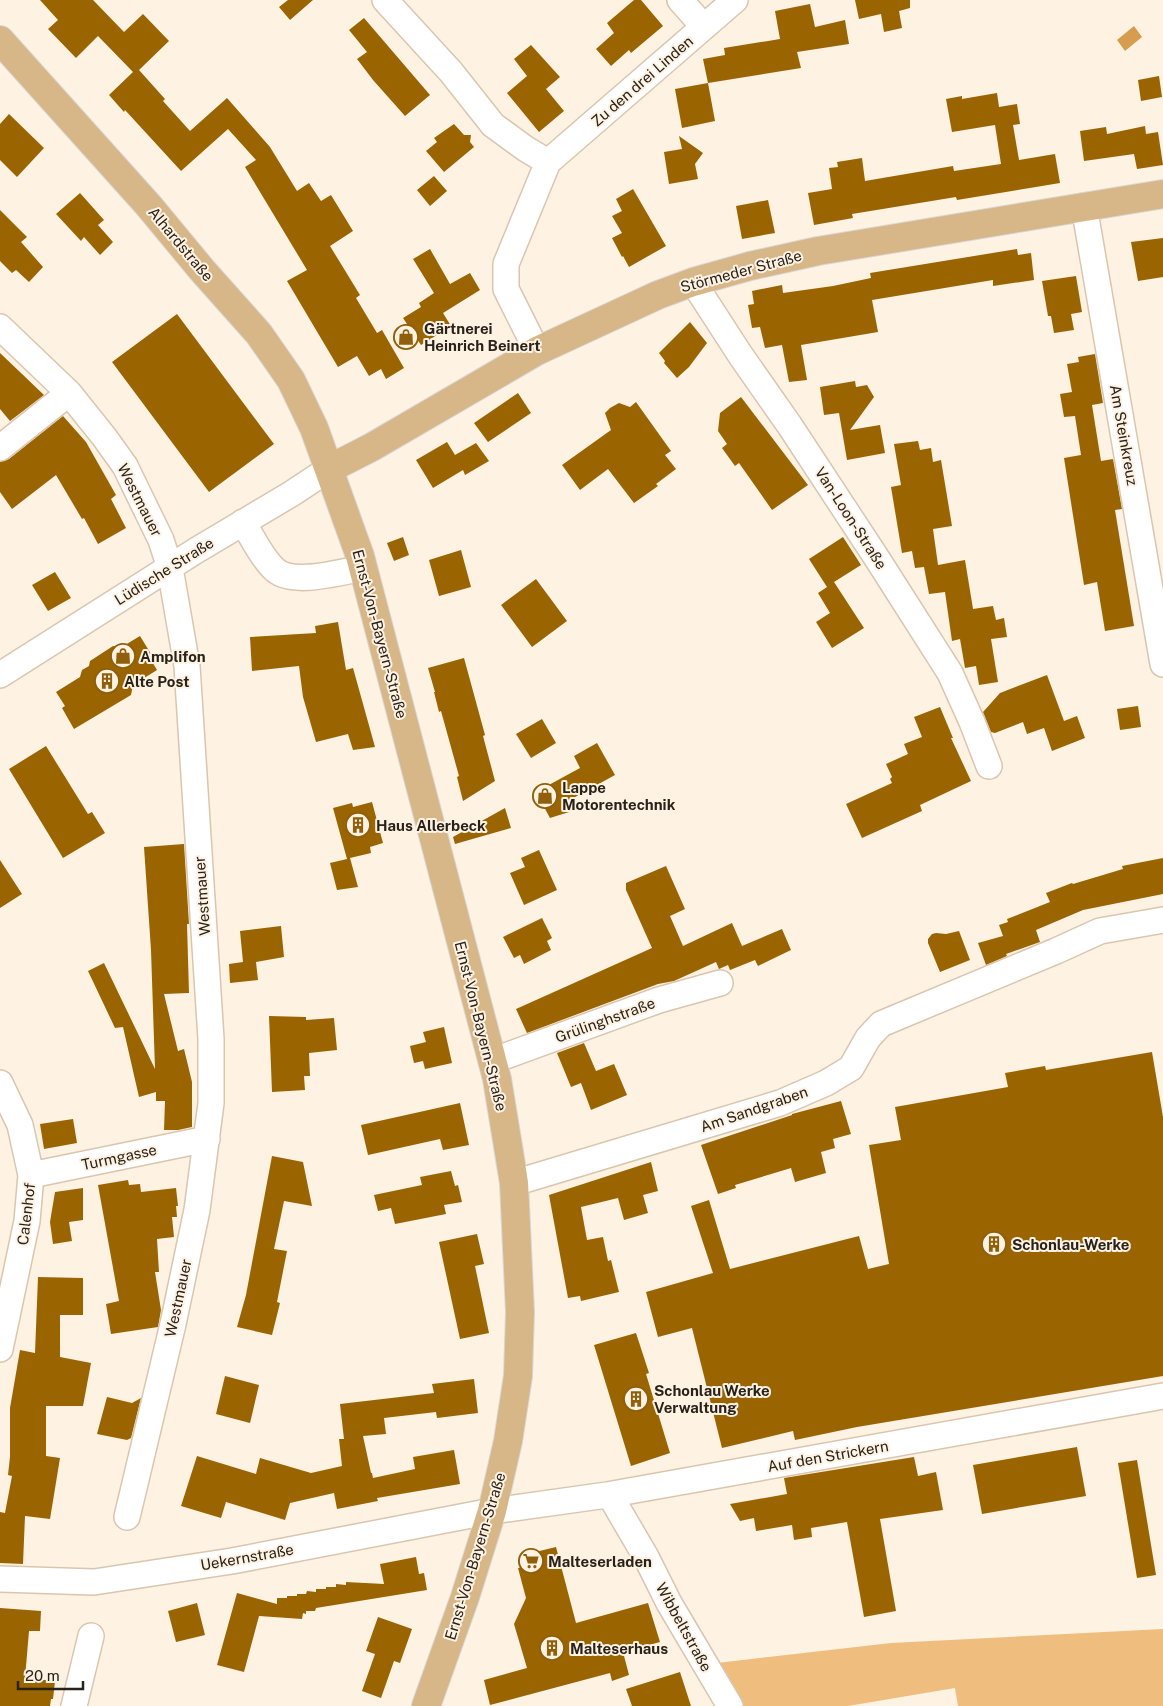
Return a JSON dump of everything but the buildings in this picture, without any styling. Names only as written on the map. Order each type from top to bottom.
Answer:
[{"type":"main road","name":"Alhardstraße","points":[[0,40],[149,206],[202,270],[259,334],[291,380],[314,428],[329,469]]},
{"type":"main road","name":"Störmeder Straße","points":[[329,469],[372,447],[538,351],[693,282],[750,266],[818,251],[1163,194]]},
{"type":"main road","name":"Ernst-Von-Bayern-Straße","points":[[329,469],[346,512],[363,568],[497,1079],[514,1183],[520,1312],[518,1376],[508,1441],[492,1511],[465,1598],[426,1706]]},
{"type":"street","points":[[385,0],[451,72],[493,125],[548,162]]},
{"type":"street","points":[[680,0],[704,27]]},
{"type":"street","name":"Zu den drei Linden","points":[[538,351],[506,289],[506,264],[548,162],[735,0]]},
{"type":"street","name":"Am Steinkreuz","points":[[1084,206],[1163,664]]},
{"type":"street","name":"Van-Loon-Straße","points":[[693,282],[741,356],[790,426],[950,673],[989,766]]},
{"type":"street","name":"Westmauer","points":[[0,327],[68,393],[105,438],[124,466],[161,540],[170,568],[187,666],[211,1039],[211,1103],[198,1210],[127,1517]]},
{"type":"street","points":[[0,448],[68,393]]},
{"type":"street","name":"Lüdische Straße","points":[[0,675],[196,550],[329,469]]},
{"type":"street","points":[[243,522],[273,569],[283,576],[314,576],[363,568]]},
{"type":"street","name":"Am Sandgraben","points":[[514,1183],[780,1103],[826,1083],[851,1068],[868,1038],[881,1024],[1100,931],[1163,920]]},
{"type":"street","name":"Grülinghstraße","points":[[492,1060],[659,1000],[720,983]]},
{"type":"street","name":"Calenhof","points":[[0,1083],[20,1125],[31,1175],[27,1221],[3,1321],[0,1349]]},
{"type":"street","name":"Turmgasse","points":[[31,1175],[207,1139]]},
{"type":"street","name":"Auf den Strickern","points":[[492,1511],[613,1494],[1163,1396]]},
{"type":"street","name":"Wibbeltstraße","points":[[613,1494],[615,1504],[646,1557],[669,1603],[730,1706]]},
{"type":"street","name":"Uekernstraße","points":[[0,1579],[94,1582],[232,1561],[492,1511]]},
{"type":"street","points":[[74,1706],[92,1636]]},
{"type":"shaded area","points":[[1134,26],[1142,37],[1125,51],[1117,40]]},
{"type":"shaded area","points":[[1163,1629],[1163,1706],[958,1706],[955,1688],[848,1706],[743,1706],[717,1663],[891,1643]]},
{"type":"place","name":"Gärtnerei Heinrich Beinert","points":[[406,337]]},
{"type":"place","name":"Amplifon","points":[[123,656]]},
{"type":"place","name":"Alte Post","points":[[107,681]]},
{"type":"place","name":"Lappe Motorentechnik","points":[[545,796]]},
{"type":"place","name":"Haus Allerbeck","points":[[358,825]]},
{"type":"place","name":"Schonlau-Werke","points":[[994,1244]]},
{"type":"place","name":"Schonlau Werke Verwaltung","points":[[636,1399]]},
{"type":"place","name":"Malteserladen","points":[[531,1561]]},
{"type":"place","name":"Malteserhaus","points":[[552,1648]]}]
